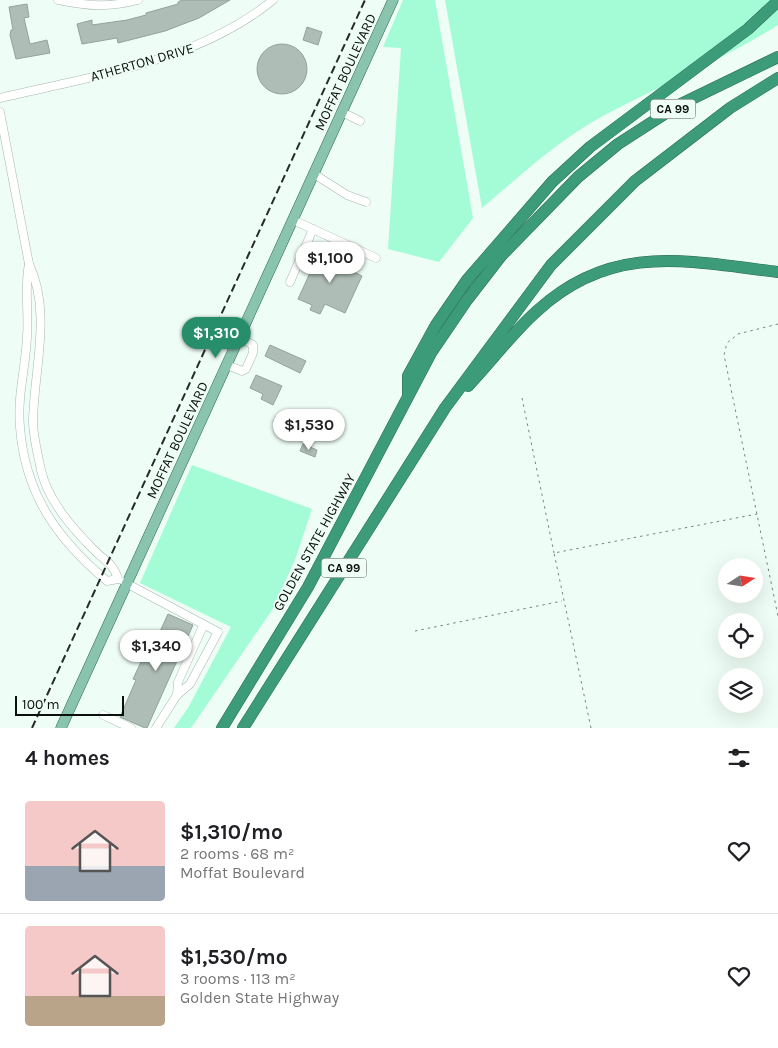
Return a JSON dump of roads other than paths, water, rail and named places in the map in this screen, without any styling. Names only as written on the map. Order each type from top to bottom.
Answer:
[{"type":"highway","points":[[408,399],[408,376],[436,325],[467,280],[552,182],[590,146],[748,29],[778,1]]},
{"type":"highway","name":"GOLDEN STATE HIGHWAY","points":[[222,728],[308,587],[431,353],[467,300],[501,256],[578,177],[618,144],[677,106],[778,57]]},
{"type":"highway","name":"CA 99","points":[[244,728],[445,408],[550,265],[580,233],[635,181],[680,144],[730,108],[778,78]]},
{"type":"highway","points":[[445,408],[494,360],[537,310],[560,292],[584,278],[626,264],[662,260],[778,272]]},
{"type":"main road","name":"MOFFAT BOULEVARD","points":[[61,728],[122,581],[227,365],[393,0]]},
{"type":"street","points":[[58,0],[91,7],[120,5],[138,0]]},
{"type":"street","name":"ATHERTON DRIVE","points":[[0,98],[98,75],[193,48],[230,30],[273,0]]},
{"type":"street","points":[[0,112],[29,264],[37,281],[40,308],[33,424],[41,472],[65,519],[96,553],[114,567],[122,581]]},
{"type":"street","points":[[342,112],[360,121]]},
{"type":"street","points":[[314,174],[347,196],[366,202]]},
{"type":"street","points":[[292,220],[376,258]]},
{"type":"street","points":[[290,282],[313,230]]},
{"type":"street","points":[[29,264],[25,281],[27,337],[21,381],[20,426],[29,476],[41,503],[67,544],[107,581],[122,581],[203,626],[218,632],[190,684],[177,694],[156,728]]},
{"type":"street","points":[[227,365],[239,371],[246,369],[253,353],[253,345],[239,337]]},
{"type":"street","points":[[177,694],[178,682],[203,626]]},
{"type":"street","points":[[103,715],[131,728]]},
{"type":"railway","points":[[32,728],[365,0]]}]
